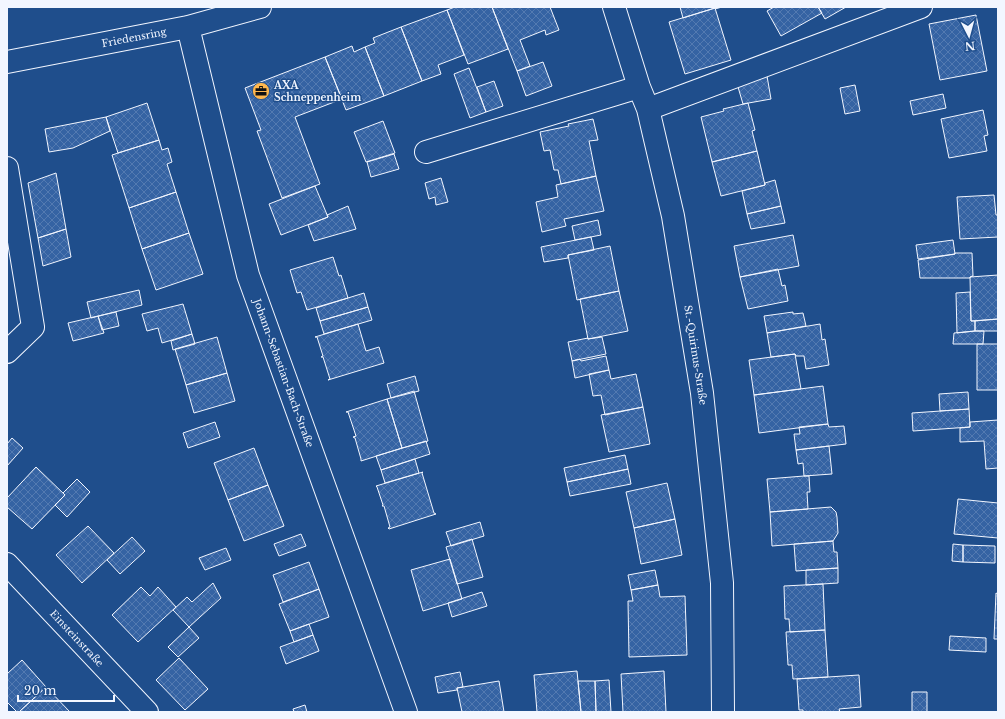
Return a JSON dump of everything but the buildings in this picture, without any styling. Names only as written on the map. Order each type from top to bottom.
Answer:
[{"type":"street","name":"St.-Quirinus-Straße","points":[[614,7],[639,87],[648,109],[673,216],[702,392],[722,583],[723,712]]},
{"type":"street","points":[[648,109],[921,7]]},
{"type":"street","name":"Friedensring","points":[[7,62],[188,27],[246,9]]},
{"type":"street","name":"Johann-Sebastian-Bach-Straße","points":[[188,27],[248,275],[406,712]]},
{"type":"street","points":[[426,152],[639,87]]},
{"type":"street","points":[[7,168],[33,327],[7,352]]},
{"type":"street","name":"Einsteinstraße","points":[[7,564],[147,712]]},
{"type":"place","name":"AXA Schneppenheim","points":[[261,91]]}]
